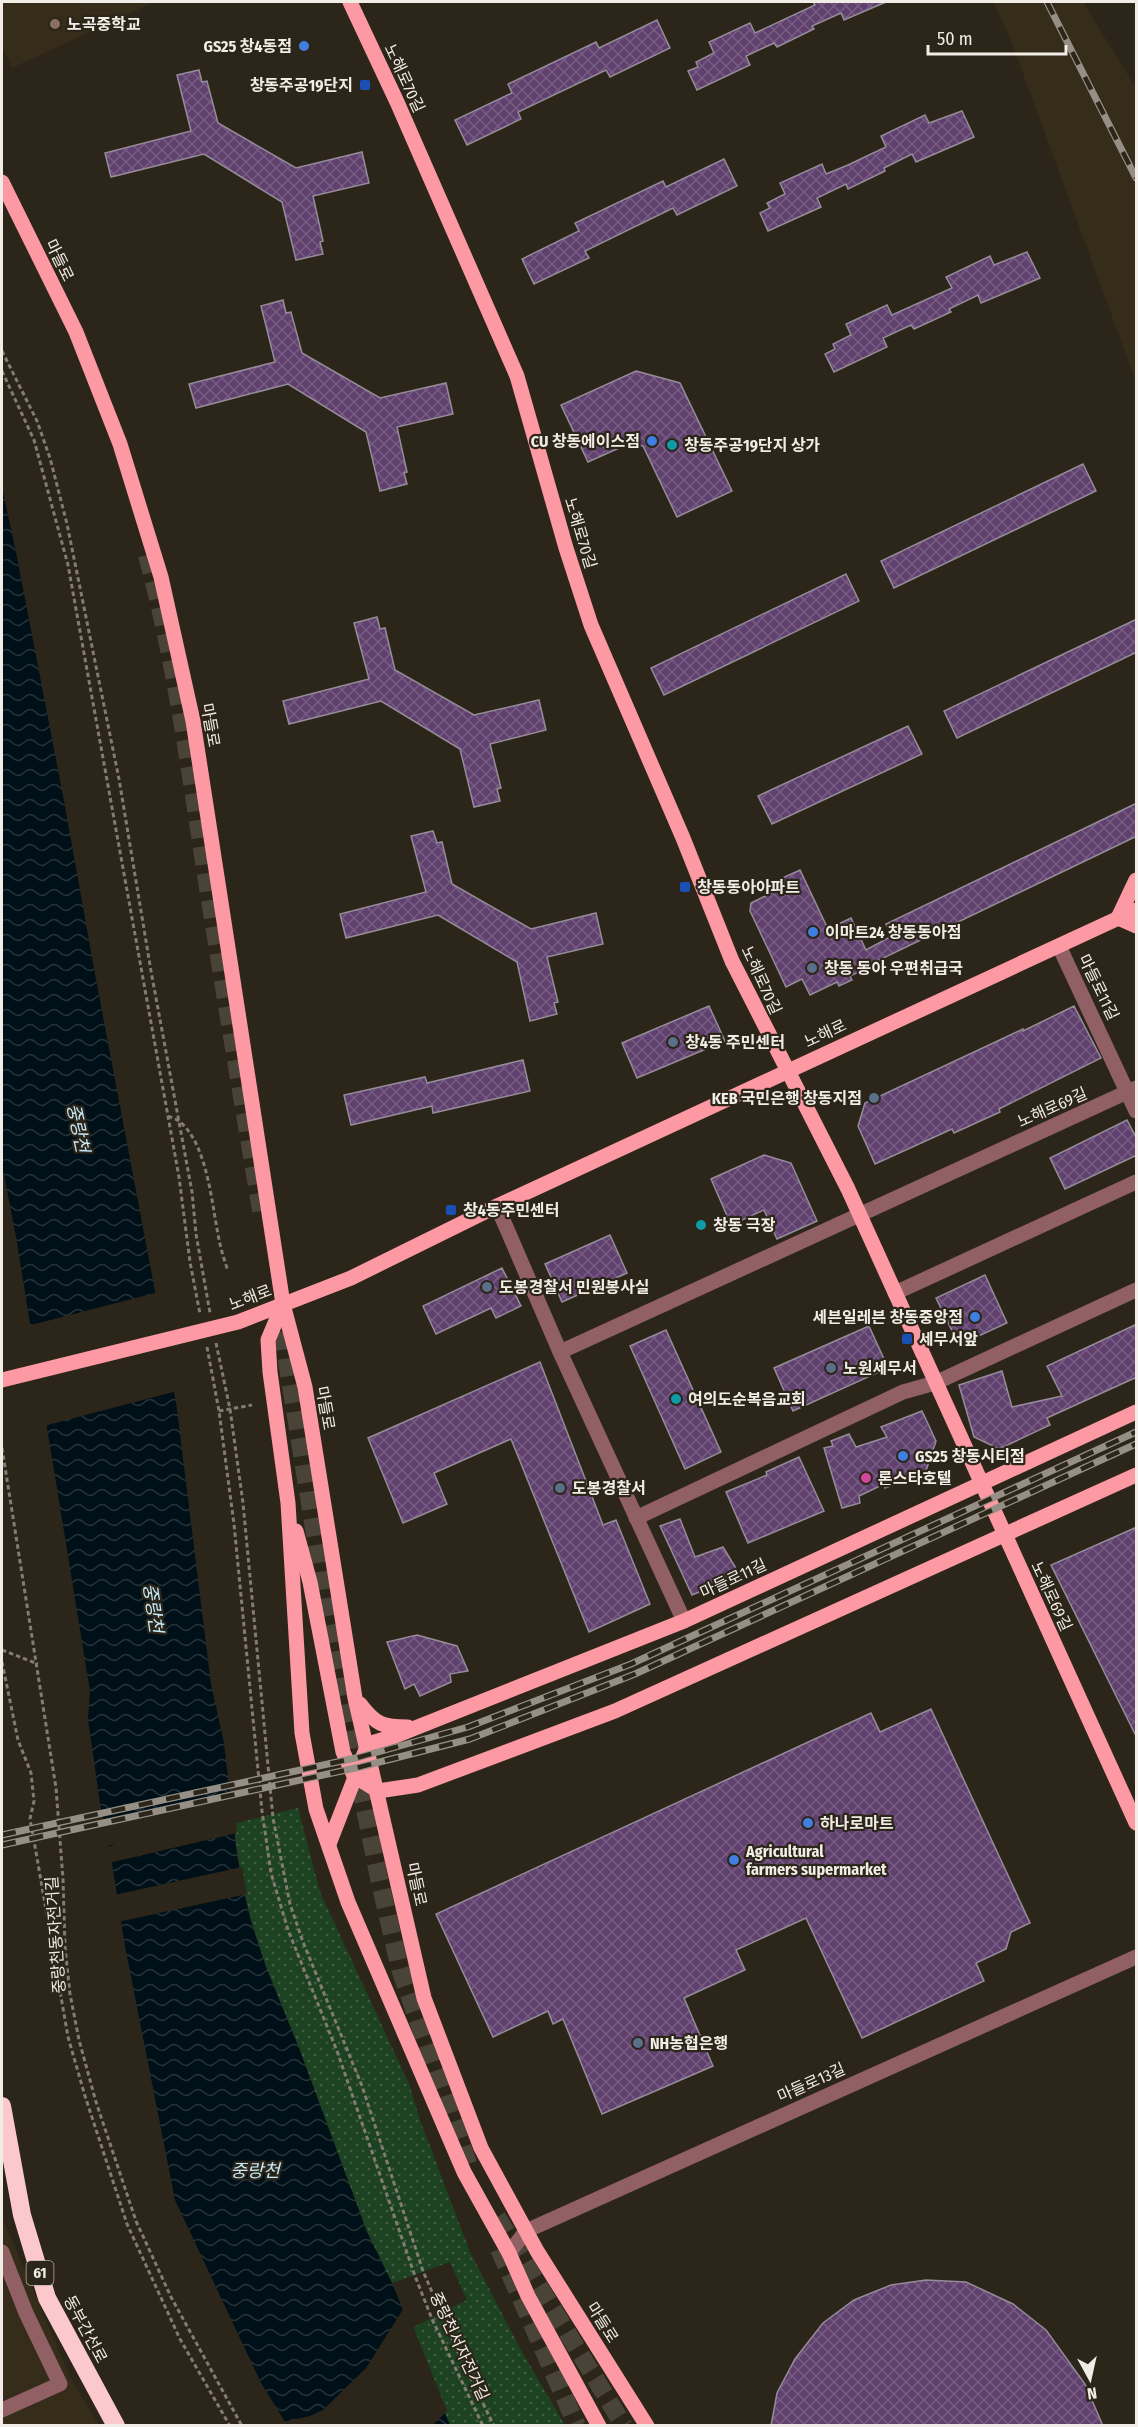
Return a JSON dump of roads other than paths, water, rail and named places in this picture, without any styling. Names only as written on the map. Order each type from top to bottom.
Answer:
[{"type":"highway","name":"동부간선로","points":[[2,2106],[22,2215],[47,2298],[116,2426]]},
{"type":"highway","points":[[2,2164],[22,2215]]},
{"type":"main road","name":"노해로70길","points":[[350,2],[397,102],[517,376],[562,537],[591,625],[683,838],[732,961],[788,1071]]},
{"type":"main road","name":"마들로","points":[[2,182],[76,332],[120,444],[161,577],[193,721],[283,1304],[305,1387],[356,1698],[424,1998],[481,2148],[526,2231],[647,2426]]},
{"type":"main road","points":[[1137,880],[1118,918],[1137,926]]},
{"type":"main road","name":"노해로","points":[[2,1380],[238,1322],[351,1278],[497,1206],[1137,910]]},
{"type":"main road","name":"노해로69길","points":[[788,1071],[859,1214],[1137,1823]]},
{"type":"main road","points":[[283,1304],[268,1340],[270,1372],[288,1503],[302,1733],[316,1809],[348,1902],[464,2172],[599,2426]]},
{"type":"main road","name":"마들로11길","points":[[368,1744],[417,1728],[684,1621],[1137,1412]]},
{"type":"main road","points":[[288,1503],[310,1582],[343,1752],[354,1776],[378,1791],[429,1782],[615,1711],[1137,1475]]},
{"type":"main road","points":[[356,1698],[371,1718],[386,1727],[417,1728]]},
{"type":"main road","points":[[329,1844],[368,1744]]},
{"type":"street","name":"마들로11길","points":[[1059,946],[1132,1090],[1137,1111]]},
{"type":"street","name":"노해로69길","points":[[560,1352],[1132,1090]]},
{"type":"street","points":[[895,1293],[1137,1182]]},
{"type":"street","points":[[497,1206],[560,1352],[684,1621]]},
{"type":"street","points":[[636,1518],[903,1392],[935,1383],[1137,1290]]},
{"type":"street","name":"마들로13길","points":[[509,2253],[526,2231],[1137,1957]]},
{"type":"street","points":[[2,2252],[26,2313],[60,2384],[2,2410]]},
{"type":"water","name":"중랑천","points":[[2,488],[64,801],[176,1402],[211,1684],[224,1743],[237,1855],[244,1892],[266,1967],[299,2048],[367,2232],[392,2283],[450,2425],[287,2425],[261,2383],[175,2200],[124,1941],[100,1804],[88,1719],[90,1691],[2,1164]]},
{"type":"tunnel","points":[[147,555],[167,639],[182,723],[262,1216]]},
{"type":"tunnel","points":[[278,1305],[337,1671],[379,1878],[400,1969],[471,2172]]},
{"type":"tunnel","points":[[497,2217],[624,2426]]},
{"type":"tunnel","points":[[499,2249],[577,2426]]},
{"type":"railway","points":[[1047,2],[1136,178]]},
{"type":"railway","points":[[2,1835],[360,1757],[468,1727],[631,1664],[1136,1432]]},
{"type":"railway","points":[[2,1845],[360,1767],[470,1739],[635,1674],[1136,1444]]},
{"type":"place","name":"노곡중학교","points":[[55,24]]},
{"type":"place","name":"GS25 창4동점","points":[[304,46]]},
{"type":"place","name":"창동주공19단지","points":[[365,85]]},
{"type":"place","name":"CU 창동에이스점","points":[[652,441]]},
{"type":"place","name":"창동주공19단지 상가","points":[[672,445]]},
{"type":"place","name":"창동동아아파트","points":[[685,887]]},
{"type":"place","name":"이마트24 창동동아점","points":[[813,932]]},
{"type":"place","name":"창동 동아 우편취급국","points":[[812,968]]},
{"type":"place","name":"창4동 주민센터","points":[[673,1042]]},
{"type":"place","name":"KEB 국민은행 창동지점","points":[[874,1098]]},
{"type":"place","name":"창4동주민센터","points":[[451,1210]]},
{"type":"place","name":"창동 극장","points":[[701,1225]]},
{"type":"place","name":"도봉경찰서 민원봉사실","points":[[487,1287]]},
{"type":"place","name":"세븐일레븐 창동중앙점","points":[[975,1317]]},
{"type":"place","name":"세무서앞","points":[[907,1339]]},
{"type":"place","name":"노원세무서","points":[[831,1368]]},
{"type":"place","name":"여의도순복음교회","points":[[676,1399]]},
{"type":"place","name":"GS25 창동시티점","points":[[903,1456]]},
{"type":"place","name":"론스타호텔","points":[[866,1478]]},
{"type":"place","name":"도봉경찰서","points":[[560,1488]]},
{"type":"place","name":"하나로마트","points":[[808,1823]]},
{"type":"place","name":"Agricultural farmers supermarket","points":[[734,1860]]},
{"type":"place","name":"NH농협은행","points":[[638,2043]]}]
